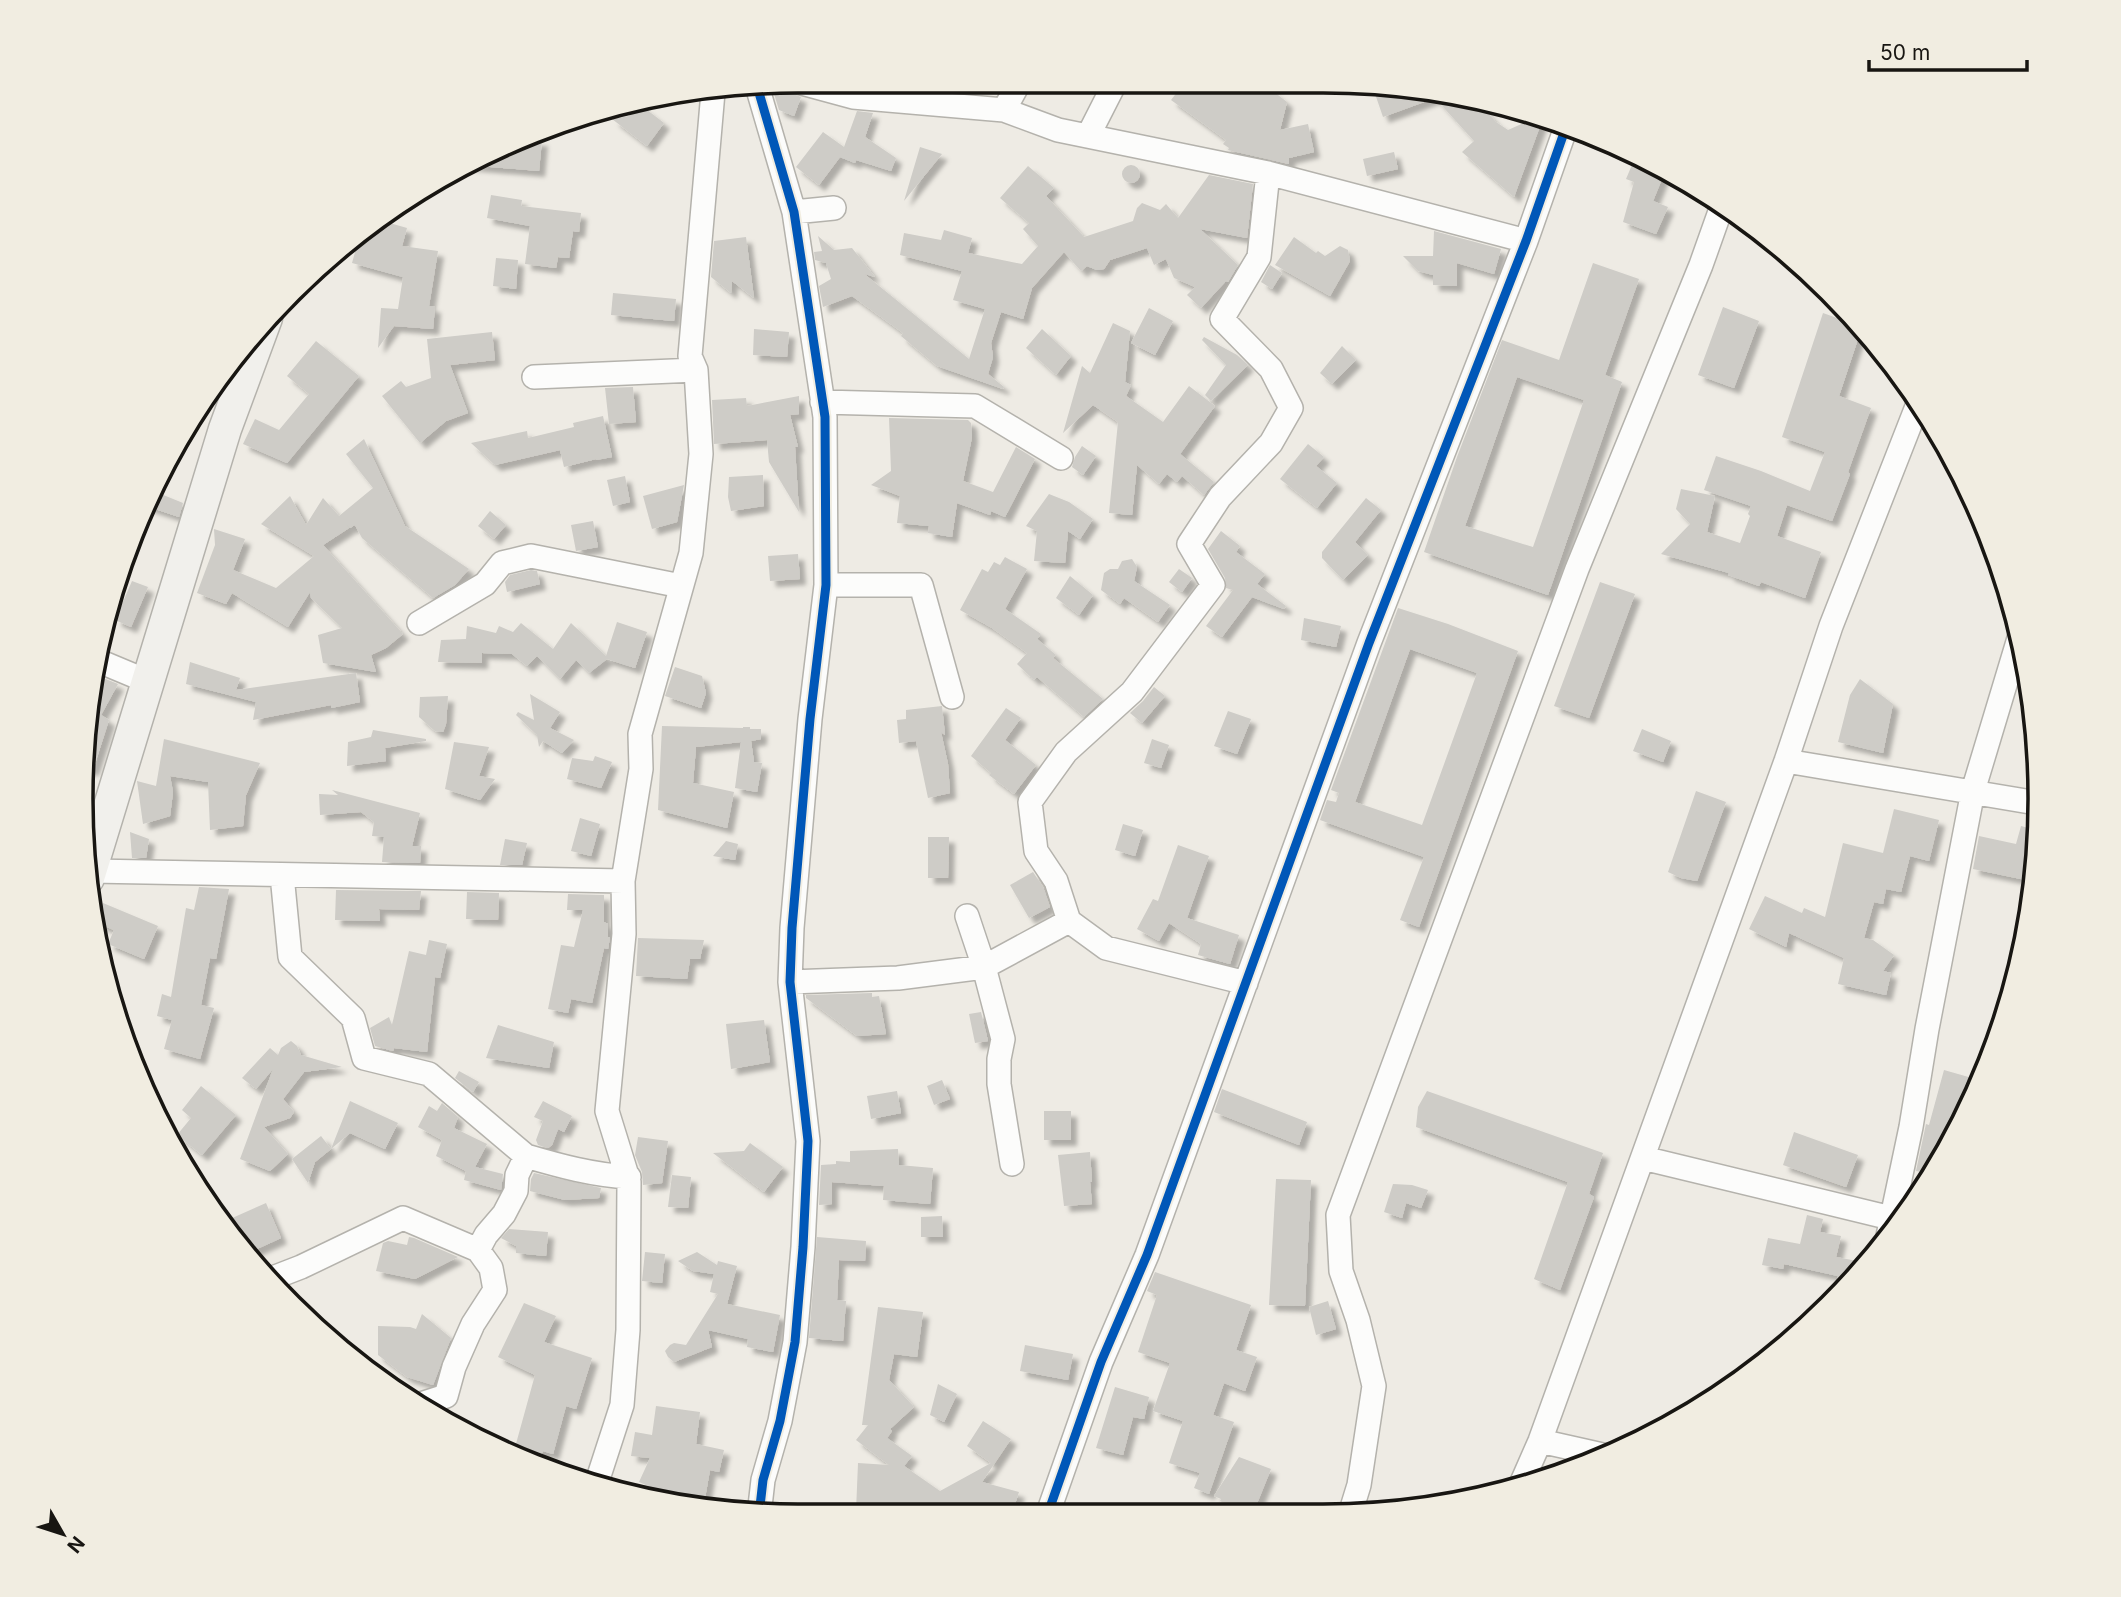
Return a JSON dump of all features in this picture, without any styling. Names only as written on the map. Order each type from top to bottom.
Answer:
[{"type":"street","points":[[838,93],[853,97],[1004,110],[1058,130],[1268,173],[1526,241]]},
{"type":"street","points":[[1004,110],[1013,93]]},
{"type":"street","points":[[1088,136],[1109,93]]},
{"type":"street","points":[[759,94],[794,212],[825,417],[826,585],[810,719],[789,982],[808,1141],[803,1248],[796,1342],[780,1421],[763,1480],[760,1503]]},
{"type":"street","points":[[599,1475],[622,1405],[628,1330],[629,1177],[607,1111],[624,934],[623,881],[641,769],[640,734],[691,553],[701,454],[696,370],[690,356],[712,98]]},
{"type":"street","points":[[1051,1504],[1101,1362],[1147,1255],[1369,643],[1526,241],[1563,135]]},
{"type":"street","points":[[1246,984],[1107,948],[1069,921],[1056,881],[1036,851],[1030,802],[1066,752],[1132,691],[1213,585],[1189,544],[1220,497],[1271,443],[1291,408],[1271,369],[1222,319],[1259,257],[1268,173]]},
{"type":"street","points":[[794,212],[834,208]]},
{"type":"street","points":[[1353,1503],[1359,1485],[1374,1385],[1359,1320],[1340,1272],[1338,1215],[1577,569],[1701,265],[1719,215]]},
{"type":"street","points":[[95,857],[225,429],[254,350]]},
{"type":"street","points":[[534,377],[696,370]]},
{"type":"street","points":[[822,402],[975,407],[1061,458]]},
{"type":"street","points":[[1526,1474],[1643,1158],[1786,761],[1831,626],[1915,415]]},
{"type":"street","points":[[419,623],[485,584],[502,563],[531,556],[681,586]]},
{"type":"street","points":[[826,585],[921,585],[952,697]]},
{"type":"street","points":[[1896,1209],[1973,791],[2014,656]]},
{"type":"street","points":[[106,664],[149,682]]},
{"type":"street","points":[[1786,761],[2028,801]]},
{"type":"street","points":[[97,874],[623,881]]},
{"type":"street","points":[[282,875],[290,957],[354,1018],[363,1058],[429,1074],[526,1156],[571,1170],[629,1177]]},
{"type":"street","points":[[967,916],[1003,1039],[999,1059],[999,1084],[1012,1164]]},
{"type":"street","points":[[789,982],[898,978],[984,967],[1069,921]]},
{"type":"street","points":[[478,1250],[486,1235],[504,1214],[516,1191],[517,1175],[526,1156]]},
{"type":"street","points":[[1643,1158],[1886,1223]]},
{"type":"street","points":[[279,1276],[403,1218],[478,1250],[491,1268],[495,1290],[473,1324],[454,1367],[446,1395],[431,1400]]},
{"type":"street","points":[[1540,1441],[1590,1452]]},
{"type":"building","points":[[791,93],[801,97],[794,116],[779,110],[774,94]]},
{"type":"building","points":[[1176,93],[1275,93],[1287,102],[1280,130],[1308,124],[1314,152],[1289,158],[1289,164],[1228,150],[1223,144],[1226,140],[1171,100]]},
{"type":"building","points":[[1375,95],[1427,101],[1383,117]]},
{"type":"building","points":[[1439,103],[1488,113],[1508,130],[1524,123],[1540,127],[1514,197],[1462,152],[1474,141]]},
{"type":"building","points":[[647,110],[664,123],[647,146],[612,119]]},
{"type":"building","points":[[857,111],[873,113],[865,137],[896,158],[891,171],[840,157],[819,185],[796,167],[823,132],[844,147]]},
{"type":"building","points":[[542,141],[539,171],[485,167]]},
{"type":"building","points":[[920,147],[942,154],[904,201]]},
{"type":"building","points":[[1394,152],[1398,169],[1367,176],[1363,159]]},
{"type":"building","points":[[1131,165],[1137,168],[1140,174],[1137,180],[1131,183],[1125,180],[1122,174],[1125,168]]},
{"type":"building","points":[[1632,165],[1662,180],[1653,201],[1668,207],[1656,234],[1623,222],[1634,182],[1626,179]]},
{"type":"building","points":[[1028,166],[1054,188],[1046,196],[1084,237],[1133,221],[1137,208],[1142,203],[1160,210],[1166,204],[1178,218],[1209,175],[1253,184],[1247,238],[1200,229],[1238,265],[1228,282],[1226,281],[1201,308],[1187,295],[1195,287],[1174,278],[1166,259],[1154,265],[1147,248],[1110,260],[1104,269],[1097,270],[1087,266],[1081,271],[1064,252],[1032,288],[1023,319],[1001,312],[991,343],[993,357],[988,374],[1004,387],[1003,389],[937,366],[901,336],[903,333],[852,296],[823,307],[819,286],[831,279],[826,263],[815,260],[814,252],[822,251],[818,236],[834,250],[852,248],[875,277],[865,274],[868,277],[969,359],[985,309],[953,300],[962,271],[900,255],[904,233],[941,240],[944,230],[972,238],[968,253],[1022,264],[1038,246],[1023,229],[1029,223],[1000,198]]},
{"type":"building","points":[[491,195],[522,200],[521,206],[581,213],[579,232],[573,231],[569,258],[558,257],[556,268],[525,264],[530,226],[487,218]]},
{"type":"building","points":[[391,223],[407,228],[402,246],[438,251],[429,306],[435,307],[433,329],[394,326],[378,348],[381,308],[398,309],[403,277],[352,263],[356,250]]},
{"type":"building","points":[[1434,231],[1501,249],[1494,274],[1457,263],[1457,286],[1433,285],[1433,275],[1418,271],[1403,256],[1433,256]]},
{"type":"building","points":[[746,237],[754,298],[732,281],[731,293],[711,277],[714,241]]},
{"type":"building","points":[[1294,237],[1316,253],[1318,251],[1325,256],[1340,246],[1348,250],[1350,261],[1330,296],[1275,265]]},
{"type":"building","points":[[496,258],[518,260],[516,289],[493,286]]},
{"type":"building","points":[[1593,263],[1639,279],[1605,375],[1622,382],[1548,595],[1424,552],[1502,340],[1559,360]],"holes":[[[1517,377],[1584,400],[1533,547],[1465,526]]]},
{"type":"building","points":[[1270,265],[1282,273],[1272,289],[1261,282]]},
{"type":"building","points":[[613,293],[676,299],[674,321],[611,315]]},
{"type":"building","points":[[1723,307],[1759,321],[1734,388],[1698,375]]},
{"type":"building","points":[[1149,308],[1173,321],[1155,355],[1131,343]]},
{"type":"building","points":[[1823,313],[1840,319],[1858,339],[1839,396],[1871,408],[1832,521],[1787,505],[1777,536],[1821,552],[1805,598],[1761,582],[1759,586],[1728,575],[1729,573],[1661,554],[1690,524],[1676,509],[1681,489],[1715,496],[1707,532],[1740,543],[1751,506],[1704,490],[1716,456],[1810,491],[1825,452],[1782,437]]},
{"type":"building","points":[[1113,323],[1130,331],[1125,382],[1131,385],[1126,396],[1163,422],[1189,386],[1215,406],[1180,454],[1214,482],[1204,495],[1182,476],[1177,482],[1167,474],[1159,484],[1137,465],[1132,515],[1109,513],[1118,422],[1093,405],[1063,433],[1082,366],[1090,373]]},
{"type":"building","points":[[754,329],[789,332],[787,357],[753,355]]},
{"type":"building","points":[[1042,329],[1071,356],[1056,375],[1026,348]]},
{"type":"building","points":[[492,332],[495,360],[450,365],[468,413],[446,421],[420,443],[382,396],[401,381],[406,387],[431,378],[427,339]]},
{"type":"building","points":[[1204,337],[1237,355],[1248,365],[1211,401],[1205,395],[1226,365],[1202,340]]},
{"type":"building","points":[[316,341],[359,376],[287,463],[243,444],[255,419],[279,430],[309,394],[287,376]]},
{"type":"building","points":[[1342,346],[1356,360],[1332,384],[1320,373]]},
{"type":"building","points":[[633,387],[636,422],[609,424],[605,388]]},
{"type":"building","points":[[799,396],[799,414],[790,415],[798,447],[795,447],[799,512],[769,462],[767,440],[714,444],[712,400],[746,398],[747,406]]},
{"type":"building","points":[[603,416],[612,457],[564,467],[560,450],[495,465],[471,443],[527,431],[528,438],[574,427],[573,423]]},
{"type":"building","points":[[889,418],[968,420],[971,423],[972,437],[963,481],[993,492],[1016,447],[1035,459],[1005,517],[991,511],[990,515],[957,503],[952,537],[928,533],[929,526],[897,523],[900,496],[871,485],[891,471]]},
{"type":"building","points":[[364,439],[405,526],[469,569],[455,585],[433,598],[362,538],[355,525],[350,528],[345,523],[349,528],[323,545],[403,634],[386,648],[371,655],[376,672],[323,663],[318,635],[342,628],[311,598],[310,592],[288,627],[232,593],[226,604],[197,593],[215,545],[214,529],[245,539],[233,570],[276,588],[314,556],[261,524],[290,496],[306,525],[323,498],[339,516],[373,488],[346,454]]},
{"type":"building","points":[[1308,444],[1324,457],[1316,466],[1337,483],[1317,508],[1280,479]]},
{"type":"building","points":[[1082,446],[1096,456],[1083,475],[1072,467]]},
{"type":"building","points":[[763,475],[764,506],[731,511],[728,497],[729,477]]},
{"type":"building","points":[[625,476],[630,502],[613,506],[607,480]]},
{"type":"building","points":[[684,485],[677,522],[652,529],[643,496]]},
{"type":"building","points":[[162,494],[183,503],[179,517],[155,509]]},
{"type":"building","points":[[1049,494],[1069,502],[1093,519],[1080,539],[1068,531],[1065,563],[1034,561],[1037,531],[1026,526]]},
{"type":"building","points":[[1366,498],[1381,510],[1355,542],[1368,555],[1343,580],[1322,558],[1322,552]]},
{"type":"building","points":[[490,511],[506,525],[494,539],[478,526]]},
{"type":"building","points":[[593,521],[598,547],[576,551],[571,525]]},
{"type":"building","points":[[1221,531],[1240,546],[1236,552],[1265,574],[1257,584],[1286,606],[1284,609],[1252,597],[1222,637],[1206,626],[1233,590],[1226,588],[1225,578],[1208,549]]},
{"type":"building","points":[[798,554],[800,579],[770,581],[768,556]]},
{"type":"building","points":[[1005,557],[1027,569],[1005,609],[1041,634],[1037,639],[1056,655],[1053,658],[1103,699],[1084,717],[1037,677],[1034,680],[1017,664],[1027,653],[992,628],[960,610],[982,569],[988,572],[994,562],[1000,565]]},
{"type":"building","points":[[1132,559],[1137,567],[1134,581],[1170,605],[1158,622],[1124,598],[1120,604],[1101,590],[1104,573],[1110,569],[1118,569],[1122,561]]},
{"type":"building","points":[[1179,569],[1192,578],[1182,592],[1169,582]]},
{"type":"building","points":[[537,571],[540,584],[507,592],[505,582],[510,575]]},
{"type":"building","points":[[1070,576],[1093,595],[1079,615],[1056,598]]},
{"type":"building","points":[[132,581],[148,587],[131,627],[116,620]]},
{"type":"building","points":[[1600,582],[1635,594],[1589,718],[1554,706]]},
{"type":"building","points":[[1398,608],[1518,651],[1419,927],[1400,920],[1424,857],[1320,820],[1327,800],[1336,802],[1339,793],[1331,790]],"holes":[[[1410,649],[1477,673],[1422,825],[1355,802]]]},
{"type":"building","points":[[1304,618],[1341,626],[1336,647],[1301,640]]},
{"type":"building","points":[[617,622],[647,632],[635,668],[607,659],[589,673],[576,660],[560,679],[537,656],[527,666],[512,654],[482,653],[482,663],[438,662],[441,640],[466,639],[467,626],[496,633],[499,626],[513,632],[521,623],[553,649],[571,623],[606,656]]},
{"type":"building","points":[[190,662],[240,678],[236,690],[356,673],[360,702],[253,720],[256,702],[186,684]]},
{"type":"building","points":[[675,667],[702,676],[706,693],[701,708],[665,696]]},
{"type":"building","points":[[103,678],[118,684],[101,715],[109,720],[94,768]]},
{"type":"building","points":[[1860,679],[1893,704],[1883,753],[1838,742],[1850,695]]},
{"type":"building","points":[[1154,687],[1165,696],[1142,723],[1130,713]]},
{"type":"building","points":[[530,694],[560,712],[550,728],[574,740],[562,753],[543,741],[539,747],[537,735],[516,715],[518,712],[534,720]]},
{"type":"building","points":[[448,696],[446,724],[443,732],[435,731],[419,717],[420,697]]},
{"type":"building","points":[[942,706],[945,735],[941,732],[948,764],[950,793],[928,798],[916,741],[899,743],[897,720],[906,719],[906,710]]},
{"type":"building","points":[[1006,708],[1021,718],[1005,740],[1036,765],[1014,794],[989,775],[991,773],[971,756]]},
{"type":"building","points":[[1228,711],[1251,719],[1237,754],[1214,746]]},
{"type":"building","points":[[662,726],[761,729],[761,739],[751,741],[754,762],[762,763],[757,792],[735,788],[741,742],[696,747],[693,783],[734,792],[727,828],[658,810]]},
{"type":"building","points":[[1642,729],[1671,741],[1663,762],[1633,751]]},
{"type":"building","points":[[373,730],[426,741],[385,748],[386,761],[347,766],[348,742],[371,737]]},
{"type":"building","points":[[164,739],[260,763],[246,795],[243,826],[210,830],[208,782],[170,776],[173,792],[170,816],[143,824],[137,781],[156,786]]},
{"type":"building","points":[[1152,739],[1169,745],[1161,768],[1144,763]]},
{"type":"building","points":[[454,742],[489,747],[479,776],[495,779],[480,800],[445,789]]},
{"type":"building","points":[[595,756],[612,762],[601,788],[567,779],[572,758],[593,761]]},
{"type":"building","points":[[332,790],[420,813],[412,846],[421,846],[420,863],[382,862],[384,837],[372,836],[374,822],[361,812],[320,815],[319,794],[338,795]]},
{"type":"building","points":[[1696,791],[1726,802],[1697,881],[1668,872]]},
{"type":"building","points":[[1894,809],[1939,820],[1929,861],[1910,856],[1901,892],[1886,889],[1883,904],[1874,902],[1864,938],[1873,940],[1894,955],[1883,971],[1891,973],[1886,995],[1838,984],[1844,958],[1789,933],[1786,947],[1749,929],[1765,896],[1802,913],[1804,908],[1825,917],[1843,843],[1883,853]]},
{"type":"building","points":[[580,818],[600,824],[591,856],[571,851]]},
{"type":"building","points":[[1123,824],[1143,830],[1135,856],[1115,850]]},
{"type":"building","points":[[2021,826],[2027,828],[2023,880],[1973,869],[1979,836],[2016,844]]},
{"type":"building","points":[[130,832],[149,839],[146,858],[132,858]]},
{"type":"building","points":[[928,837],[949,837],[948,878],[928,878]]},
{"type":"building","points":[[505,839],[527,843],[522,865],[500,865]]},
{"type":"building","points":[[726,841],[738,844],[735,860],[713,856]]},
{"type":"building","points":[[1178,845],[1209,856],[1187,918],[1239,935],[1230,964],[1198,955],[1201,944],[1169,923],[1159,941],[1137,929],[1153,899],[1158,901]]},
{"type":"building","points":[[1033,872],[1043,887],[1050,907],[1029,918],[1010,885]]},
{"type":"building","points":[[199,887],[229,889],[216,959],[210,958],[201,1005],[214,1008],[200,1059],[164,1049],[172,1020],[157,1016],[162,994],[171,997],[186,908],[194,910]]},
{"type":"building","points":[[336,890],[421,891],[419,910],[379,909],[380,921],[335,920]]},
{"type":"building","points":[[467,892],[499,893],[498,920],[466,919]]},
{"type":"building","points":[[568,894],[604,895],[604,922],[608,924],[610,937],[608,949],[604,948],[592,1003],[571,999],[568,1013],[548,1009],[561,945],[574,947],[583,910],[567,910]]},
{"type":"building","points":[[103,903],[158,926],[144,959],[108,944],[114,930],[104,926]]},
{"type":"building","points":[[638,938],[704,940],[700,959],[690,959],[687,979],[636,976]]},
{"type":"building","points":[[429,940],[447,944],[440,978],[435,977],[427,1052],[394,1048],[393,1051],[375,1046],[370,1028],[389,1017],[392,1025],[409,951],[426,955]]},
{"type":"building","points":[[872,993],[872,997],[879,996],[886,1034],[857,1036],[806,998],[806,995]]},
{"type":"building","points":[[981,1012],[988,1041],[975,1043],[969,1014]]},
{"type":"building","points":[[764,1020],[770,1062],[731,1069],[726,1024]]},
{"type":"building","points":[[498,1025],[554,1042],[549,1068],[486,1058]]},
{"type":"building","points":[[291,1041],[301,1055],[342,1067],[304,1072],[283,1099],[294,1112],[290,1118],[264,1127],[288,1154],[270,1171],[240,1159],[273,1069],[256,1089],[242,1078],[270,1048],[278,1055],[281,1048]]},
{"type":"building","points":[[1944,1070],[1971,1078],[1934,1151],[1921,1172],[1916,1171],[1926,1124],[1929,1125]]},
{"type":"building","points":[[459,1071],[479,1082],[473,1092],[455,1078]]},
{"type":"building","points":[[942,1080],[950,1099],[934,1105],[927,1086]]},
{"type":"building","points":[[201,1086],[236,1115],[202,1155],[178,1134],[191,1118],[182,1110]]},
{"type":"building","points":[[1222,1089],[1307,1122],[1299,1145],[1214,1112]]},
{"type":"building","points":[[897,1091],[901,1113],[871,1119],[867,1096]]},
{"type":"building","points":[[1427,1091],[1603,1153],[1589,1194],[1594,1197],[1560,1290],[1534,1279],[1568,1182],[1416,1127],[1418,1107]]},
{"type":"building","points":[[350,1101],[398,1123],[385,1149],[350,1133],[331,1149]]},
{"type":"building","points":[[543,1101],[572,1116],[564,1132],[558,1129],[552,1145],[548,1148],[538,1145],[536,1140],[543,1121],[534,1117]]},
{"type":"building","points":[[442,1103],[458,1117],[454,1128],[487,1144],[475,1167],[503,1174],[501,1190],[464,1180],[466,1171],[436,1156],[442,1140],[418,1127],[429,1106],[437,1111]]},
{"type":"building","points":[[1044,1111],[1071,1111],[1071,1140],[1044,1140]]},
{"type":"building","points":[[1794,1132],[1858,1155],[1846,1187],[1783,1165]]},
{"type":"building","points":[[321,1136],[331,1149],[315,1162],[308,1183],[292,1159]]},
{"type":"building","points":[[638,1137],[668,1141],[662,1183],[643,1185],[642,1172],[635,1155]]},
{"type":"building","points":[[750,1143],[783,1167],[764,1192],[713,1153],[744,1151]]},
{"type":"building","points":[[898,1149],[899,1165],[933,1168],[930,1204],[883,1200],[884,1186],[832,1182],[832,1204],[819,1205],[821,1165],[836,1164],[836,1161],[850,1162],[850,1151]]},
{"type":"building","points":[[1090,1152],[1092,1204],[1064,1206],[1058,1155]]},
{"type":"building","points":[[534,1173],[601,1188],[599,1198],[565,1200],[530,1191]]},
{"type":"building","points":[[672,1175],[691,1177],[688,1208],[668,1207]]},
{"type":"building","points":[[1276,1179],[1311,1180],[1305,1306],[1269,1305]]},
{"type":"building","points":[[1393,1184],[1412,1185],[1428,1190],[1421,1208],[1406,1203],[1402,1218],[1384,1212]]},
{"type":"building","points":[[266,1203],[281,1238],[256,1249],[232,1218]]},
{"type":"building","points":[[1807,1215],[1823,1219],[1820,1232],[1841,1236],[1836,1257],[1856,1261],[1836,1282],[1838,1276],[1784,1264],[1783,1269],[1762,1265],[1768,1238],[1800,1244]]},
{"type":"building","points":[[942,1216],[943,1237],[921,1237],[921,1217]]},
{"type":"building","points":[[509,1229],[548,1232],[546,1256],[516,1253],[516,1246],[501,1238]]},
{"type":"building","points":[[409,1237],[458,1257],[415,1279],[376,1271],[383,1243],[388,1241],[407,1245]]},
{"type":"building","points":[[817,1237],[866,1241],[865,1261],[839,1260],[837,1300],[846,1301],[843,1341],[809,1338]]},
{"type":"building","points":[[645,1252],[665,1254],[662,1283],[642,1281]]},
{"type":"building","points":[[697,1252],[717,1265],[718,1261],[737,1266],[727,1304],[780,1315],[773,1352],[747,1347],[748,1339],[708,1330],[712,1347],[674,1362],[668,1357],[665,1351],[670,1345],[686,1345],[718,1294],[710,1292],[714,1274],[693,1271],[678,1261]]},
{"type":"building","points":[[1155,1272],[1251,1305],[1236,1350],[1257,1357],[1245,1391],[1224,1383],[1213,1415],[1234,1422],[1209,1494],[1194,1488],[1200,1473],[1169,1463],[1183,1421],[1153,1411],[1170,1363],[1138,1352],[1157,1295],[1147,1291]]},
{"type":"building","points":[[1328,1301],[1336,1329],[1316,1335],[1309,1307]]},
{"type":"building","points":[[524,1303],[556,1316],[544,1342],[592,1358],[576,1409],[566,1406],[553,1454],[543,1451],[541,1456],[516,1445],[535,1375],[498,1357]]},
{"type":"building","points":[[878,1307],[923,1312],[917,1357],[894,1354],[889,1380],[914,1407],[890,1429],[892,1431],[887,1438],[912,1456],[904,1466],[940,1491],[991,1463],[967,1446],[983,1421],[1011,1439],[982,1482],[1019,1492],[1015,1504],[856,1504],[858,1463],[889,1465],[856,1440],[868,1425],[862,1425]]},
{"type":"building","points":[[422,1314],[451,1338],[433,1385],[407,1377],[378,1355],[378,1326],[416,1329]]},
{"type":"building","points":[[1025,1345],[1073,1354],[1068,1380],[1020,1371]]},
{"type":"building","points":[[938,1384],[957,1394],[944,1422],[930,1415]]},
{"type":"building","points":[[1115,1387],[1149,1397],[1144,1419],[1133,1417],[1123,1455],[1096,1448]]},
{"type":"building","points":[[656,1406],[700,1412],[696,1444],[724,1450],[719,1472],[710,1470],[705,1498],[661,1491],[639,1482],[650,1458],[631,1456],[635,1432],[652,1435]]},
{"type":"building","points":[[1239,1457],[1271,1469],[1257,1504],[1227,1504],[1214,1496]]},
{"type":"cycle path","points":[[759,94],[794,212],[825,417],[826,585],[810,719],[792,928],[790,982],[808,1141],[803,1247],[795,1342],[780,1421],[763,1480],[760,1503]]},
{"type":"cycle path","points":[[1051,1504],[1101,1362],[1147,1255],[1369,643],[1526,241],[1563,135]]}]
